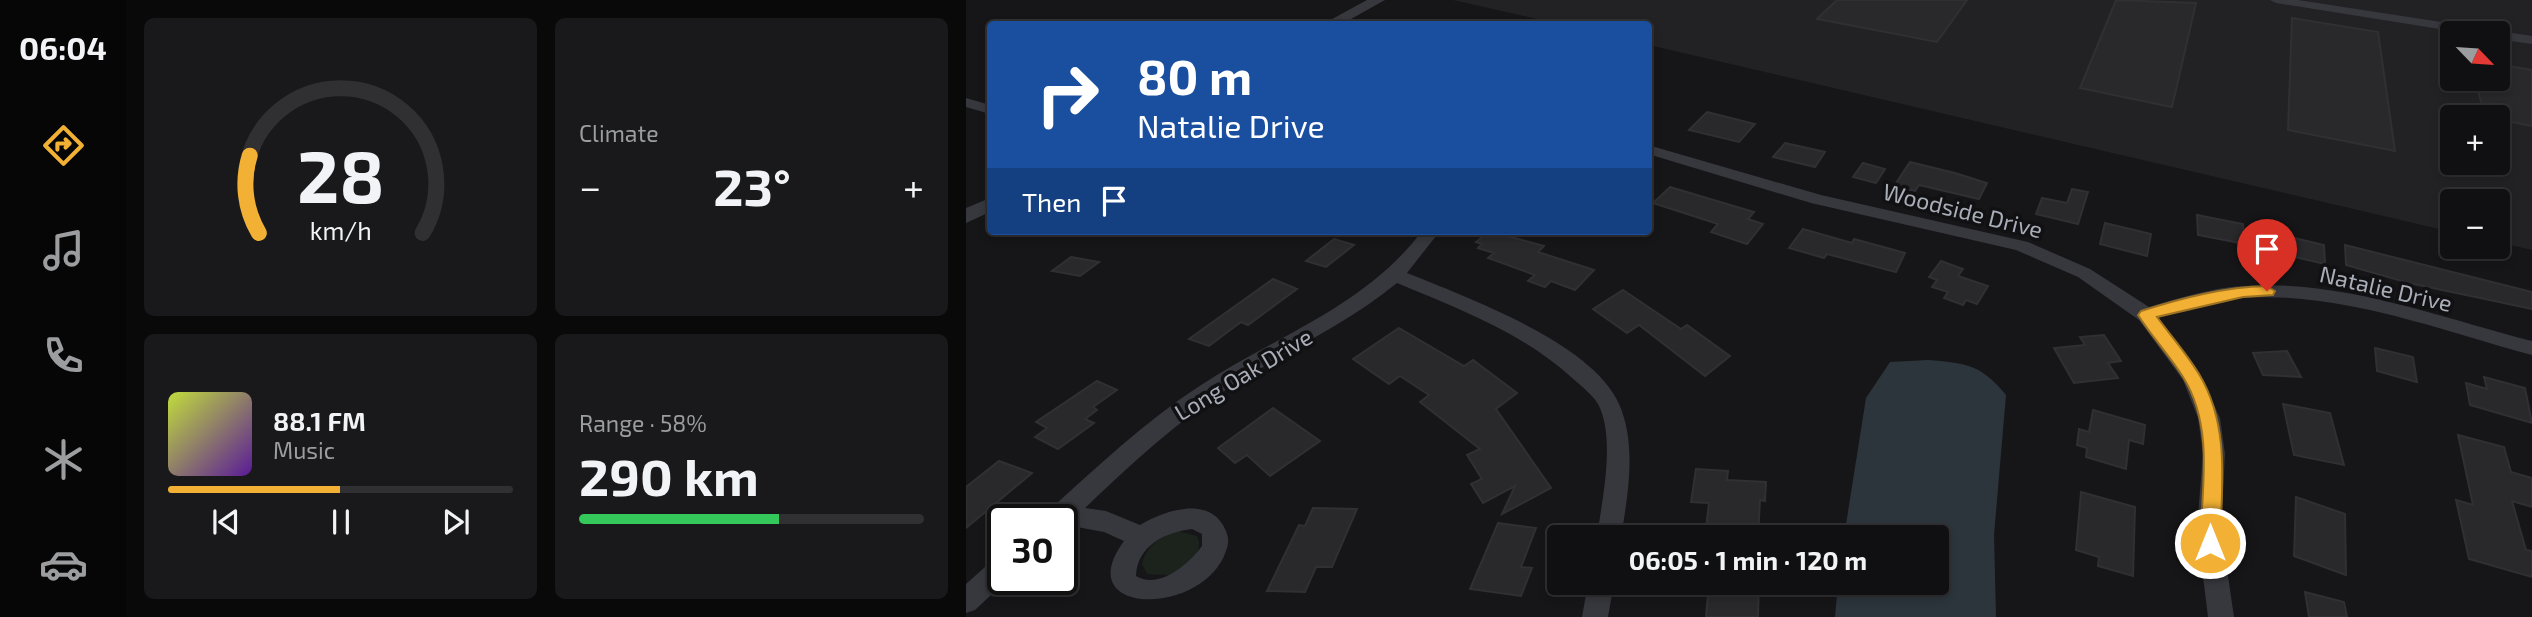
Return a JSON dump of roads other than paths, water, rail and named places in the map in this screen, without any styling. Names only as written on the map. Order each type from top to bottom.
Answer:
[{"type":"street","points":[[1337,21],[1378,0]]},
{"type":"street","points":[[2276,0],[2440,26]]},
{"type":"street","points":[[2510,37],[2532,40]]},
{"type":"street","points":[[969,105],[987,109]]},
{"type":"street","name":"Woodside Drive","points":[[1652,150],[1817,199],[2014,243],[2084,273],[2146,315],[2192,377],[2209,418],[2214,454],[2209,528],[2221,617]]},
{"type":"street","points":[[966,217],[987,206]]},
{"type":"street","name":"Long Oak Drive","points":[[1072,504],[1127,452],[1177,412],[1234,375],[1342,315],[1395,275],[1429,235]]},
{"type":"street","points":[[1395,275],[1535,336],[1576,368],[1609,404],[1616,438],[1616,475],[1610,525]]},
{"type":"street","name":"Natalie Drive","points":[[2146,315],[2182,304],[2243,292],[2295,292],[2351,302],[2532,348]]},
{"type":"street","points":[[1078,519],[1106,522],[1143,537]]},
{"type":"street","points":[[966,601],[987,582]]},
{"type":"street","points":[[1595,617],[1599,595]]}]
